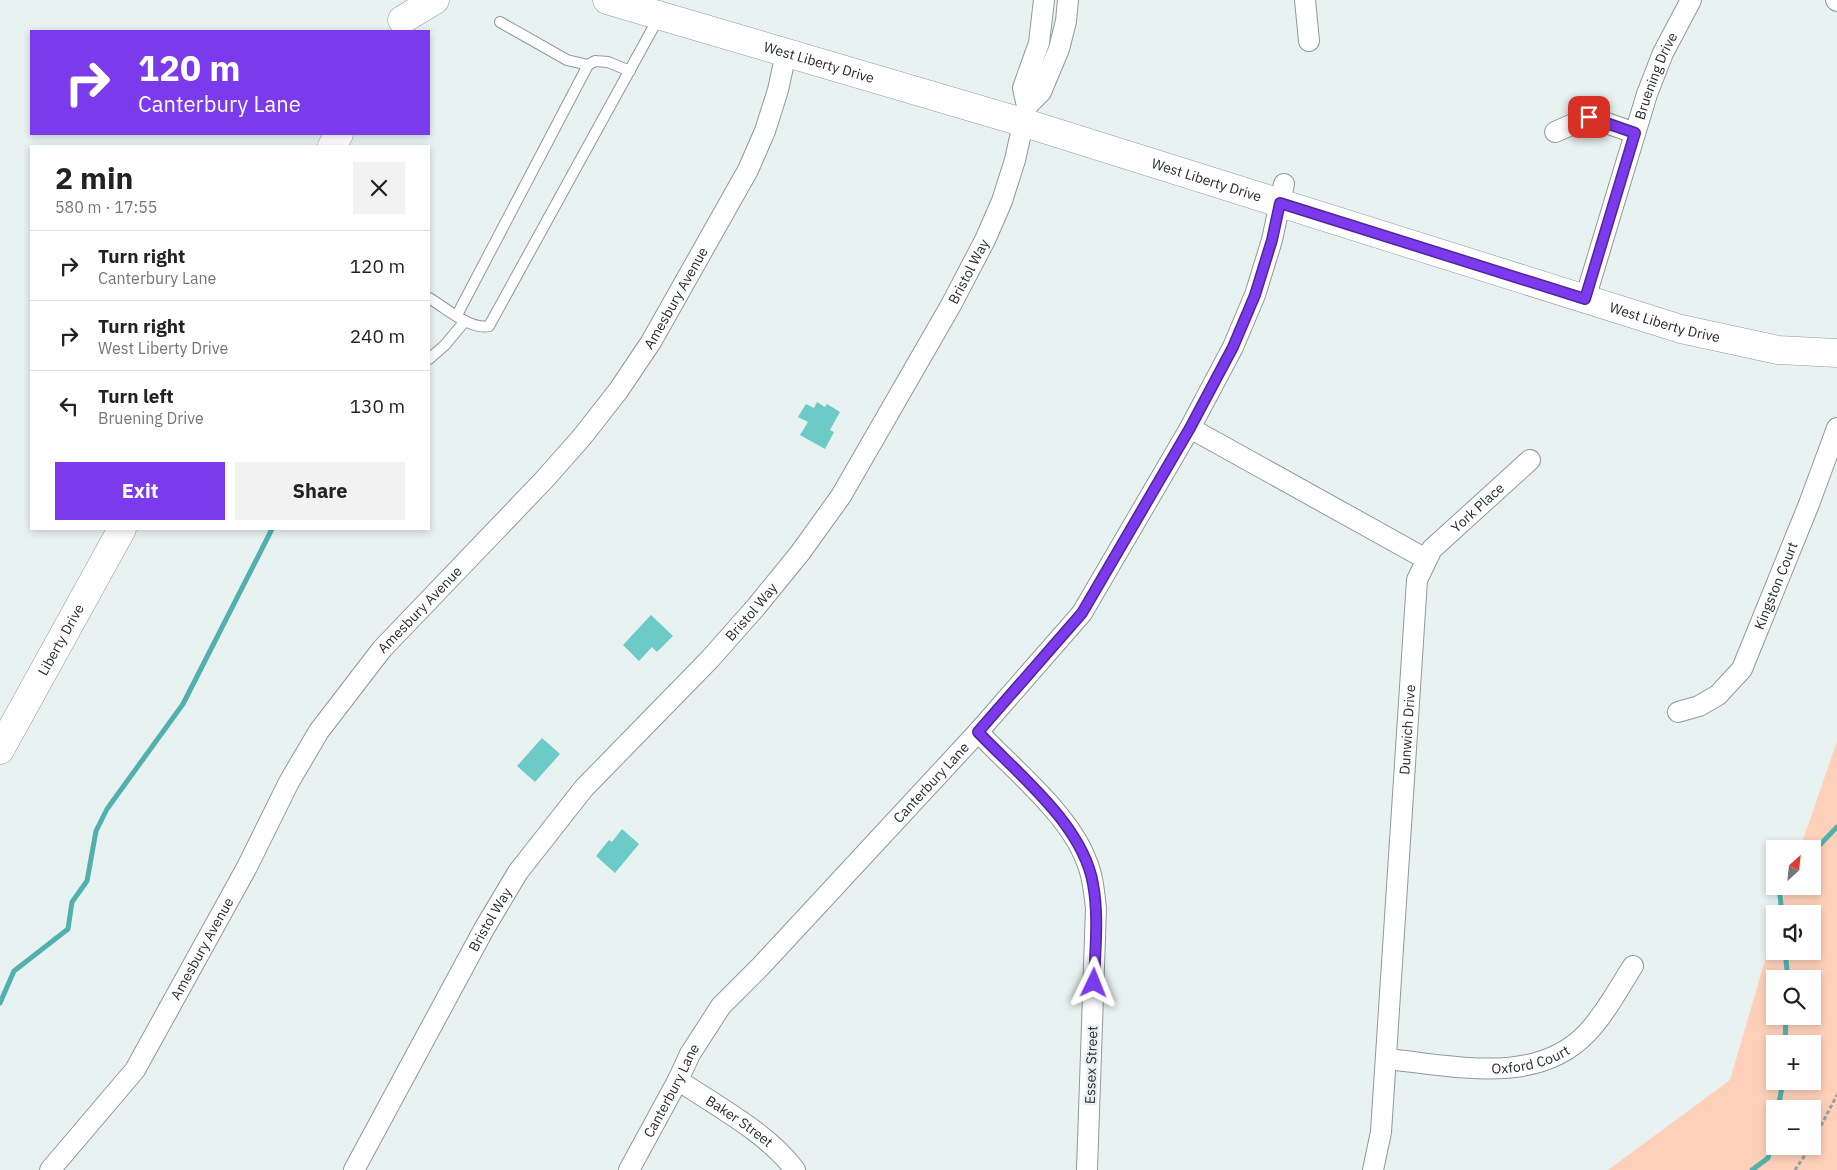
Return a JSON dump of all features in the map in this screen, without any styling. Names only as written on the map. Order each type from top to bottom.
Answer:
[{"type":"main road","points":[[403,17],[435,0]]},
{"type":"main road","name":"West Liberty Drive","points":[[607,0],[786,53],[1024,114],[1282,193],[1585,299],[1681,329],[1778,350],[1837,354]]},
{"type":"main road","name":"Liberty Drive","points":[[0,750],[121,530]]},
{"type":"street","points":[[1305,0],[1309,41]]},
{"type":"street","name":"Bruening Drive","points":[[1585,299],[1635,133],[1663,53],[1691,0]]},
{"type":"street","points":[[1024,114],[1042,92],[1059,49],[1055,7]]},
{"type":"street","name":"Bristol Way","points":[[354,1170],[484,929],[518,872],[584,788],[710,659],[756,607],[800,553],[841,496],[951,305],[986,240],[1002,201],[1015,160],[1024,114],[1023,88],[1039,43],[1055,7]]},
{"type":"street","name":"Amesbury Avenue","points":[[50,1170],[135,1070],[247,868],[289,782],[320,731],[354,684],[382,649],[582,437],[618,391],[651,342],[748,170],[765,131],[778,90],[786,53]]},
{"type":"street","points":[[1555,132],[1589,117],[1635,133]]},
{"type":"street","name":"Canterbury Lane","points":[[629,1170],[704,1030],[721,1006],[761,966],[978,732],[1082,613],[1190,428],[1233,347],[1255,295],[1272,240],[1282,193]]},
{"type":"street","points":[[1190,428],[1426,558]]},
{"type":"street","name":"Kingston Court","points":[[1678,712],[1699,706],[1718,696],[1742,669],[1809,504],[1837,428]]},
{"type":"street","name":"York Place","points":[[1426,558],[1432,549],[1530,460]]},
{"type":"street","name":"Dunwich Drive","points":[[1373,1170],[1381,1132],[1416,613],[1415,590],[1426,558]]},
{"type":"street","name":"Essex Street","points":[[978,732],[1060,817],[1075,837],[1086,859],[1093,883],[1096,908],[1088,1170]]},
{"type":"street","name":"Oxford Court","points":[[1386,1060],[1507,1070],[1529,1066],[1550,1059],[1586,1034],[1600,1018],[1633,966]]},
{"type":"street","name":"Baker Street","points":[[678,1080],[760,1136],[778,1150],[795,1170]]},
{"type":"lane","points":[[430,299],[480,328],[489,326],[659,16]]},
{"type":"lane","points":[[500,22],[565,59],[588,65]]},
{"type":"lane","points":[[1039,43],[1059,49]]},
{"type":"lane","points":[[430,356],[445,345],[461,318],[588,65],[595,60],[608,62],[630,71]]},
{"type":"path","points":[[1821,1126],[1837,1095]]},
{"type":"path","points":[[1795,1170],[1805,1155]]},
{"type":"shaded area","points":[[1837,741],[1837,1170],[1608,1170],[1730,1080],[1766,957],[1766,960],[1821,960],[1821,905],[1782,905],[1784,895],[1821,895],[1821,840],[1803,840]]},
{"type":"building","points":[[817,402],[825,407],[827,404],[840,412],[830,430],[834,432],[825,449],[800,435],[808,422],[798,417],[806,404],[814,408]]},
{"type":"building","points":[[651,615],[673,636],[657,652],[652,647],[639,661],[623,645]]},
{"type":"building","points":[[542,738],[560,754],[535,782],[517,766]]},
{"type":"building","points":[[622,829],[639,844],[615,873],[596,856],[609,840],[612,842]]},
{"type":"waterway","points":[[0,1003],[14,971],[68,929],[72,902],[87,881],[96,831],[107,809],[183,704],[271,530]]},
{"type":"waterway","points":[[1821,844],[1837,827]]},
{"type":"waterway","points":[[1780,895],[1781,905]]},
{"type":"waterway","points":[[1786,960],[1787,970]]},
{"type":"waterway","points":[[1785,1035],[1786,1025]]},
{"type":"waterway","points":[[1780,1100],[1781,1090]]},
{"type":"waterway","points":[[1752,1170],[1768,1158],[1769,1155]]},
{"type":"route","points":[[1094,983],[1096,908],[1093,883],[1086,859],[1075,837],[1060,817],[978,732],[1029,676],[1082,613],[1190,428],[1233,347],[1255,295],[1272,240],[1280,203],[1585,299],[1635,133],[1589,117]]}]
